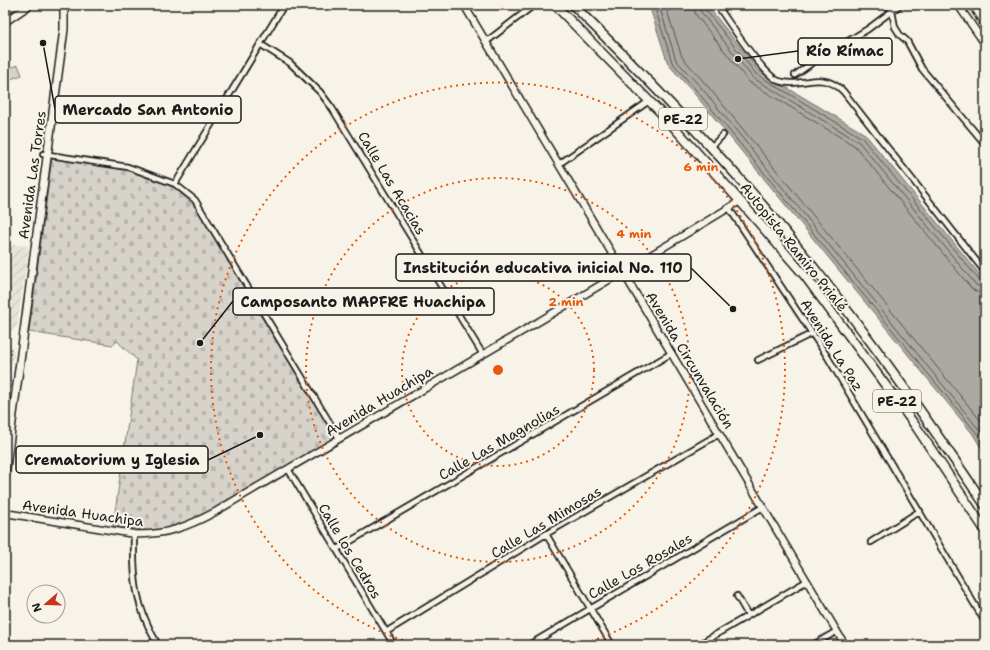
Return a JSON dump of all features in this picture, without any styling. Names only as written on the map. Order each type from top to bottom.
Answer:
[{"type":"highway","name":"Autopista Ramiro Prialé","points":[[555,5],[649,101],[740,201],[810,282],[917,428],[985,530]]},
{"type":"highway","name":"Autopista Ramiro Prialé","points":[[573,5],[615,47],[710,148],[788,237],[859,327],[924,414],[985,505]]},
{"type":"highway","points":[[740,201],[746,199],[752,201],[776,227],[788,237]]},
{"type":"main road","points":[[5,10],[18,5]]},
{"type":"main road","name":"Avenida Las Torres","points":[[5,475],[64,5]]},
{"type":"main road","name":"Avenida Las Torres","points":[[5,443],[45,155]]},
{"type":"street","points":[[5,22],[30,5]]},
{"type":"street","points":[[174,184],[284,5]]},
{"type":"street","name":"Avenida Circunvalación","points":[[464,5],[845,645]]},
{"type":"street","points":[[486,42],[534,5]]},
{"type":"street","points":[[717,5],[773,77],[788,82],[813,79],[832,82],[843,91],[985,272]]},
{"type":"street","points":[[888,5],[892,11],[895,27],[900,35],[908,41],[922,69],[985,144]]},
{"type":"street","points":[[795,75],[812,63],[868,30],[900,5]]},
{"type":"street","points":[[958,5],[985,44]]},
{"type":"street","name":"Calle Las Acacias","points":[[260,44],[290,63],[320,92],[332,108],[482,353]]},
{"type":"street","points":[[559,164],[649,101]]},
{"type":"street","points":[[710,148],[723,135]]},
{"type":"street","points":[[45,155],[128,167],[174,184],[195,200],[339,438]]},
{"type":"street","name":"Avenida Huachipa","points":[[5,513],[134,534],[151,535],[172,531],[195,523],[482,353],[624,272],[740,201]]},
{"type":"street","name":"Avenida La Paz","points":[[729,208],[813,333],[985,622]]},
{"type":"street","points":[[758,360],[813,333]]},
{"type":"street","name":"Calle Las Magnolias","points":[[337,550],[672,353]]},
{"type":"street","name":"Calle Las Mimosas","points":[[386,632],[546,534],[719,434]]},
{"type":"street","name":"Calle los Cedros","points":[[288,469],[394,645]]},
{"type":"street","name":"Calle Los Rosales","points":[[529,645],[763,507]]},
{"type":"street","points":[[871,542],[920,511]]},
{"type":"street","points":[[134,534],[137,598],[147,624],[158,645]]},
{"type":"street","points":[[546,534],[612,645]]},
{"type":"street","points":[[698,645],[806,580]]},
{"type":"street","points":[[737,596],[748,615]]},
{"type":"street","points":[[813,645],[837,631]]},
{"type":"shaded area","points":[[5,244],[29,246],[17,326],[10,333],[8,342],[15,352],[9,371],[8,378],[10,379],[5,415]]},
{"type":"green space","points":[[18,65],[22,75],[5,81],[5,70]]},
{"type":"green space","points":[[52,158],[130,170],[173,186],[199,211],[335,434],[334,440],[196,521],[171,529],[151,531],[113,526],[137,360],[117,341],[113,345],[29,332]]},
{"type":"water","points":[[649,5],[707,5],[759,71],[865,134],[985,281],[985,454],[972,433],[698,98],[668,64]]},
{"type":"railway","points":[[968,5],[985,32]]},
{"type":"place","name":"Mercado San Antonio","points":[[43,43]]},
{"type":"place","name":"Río Rímac","points":[[738,59]]},
{"type":"place","name":"Institución educativa inicial No. 110","points":[[733,309]]},
{"type":"place","name":"Camposanto MAPFRE Huachipa","points":[[200,343]]},
{"type":"place","name":"Crematorium y Iglesia","points":[[260,435]]}]
